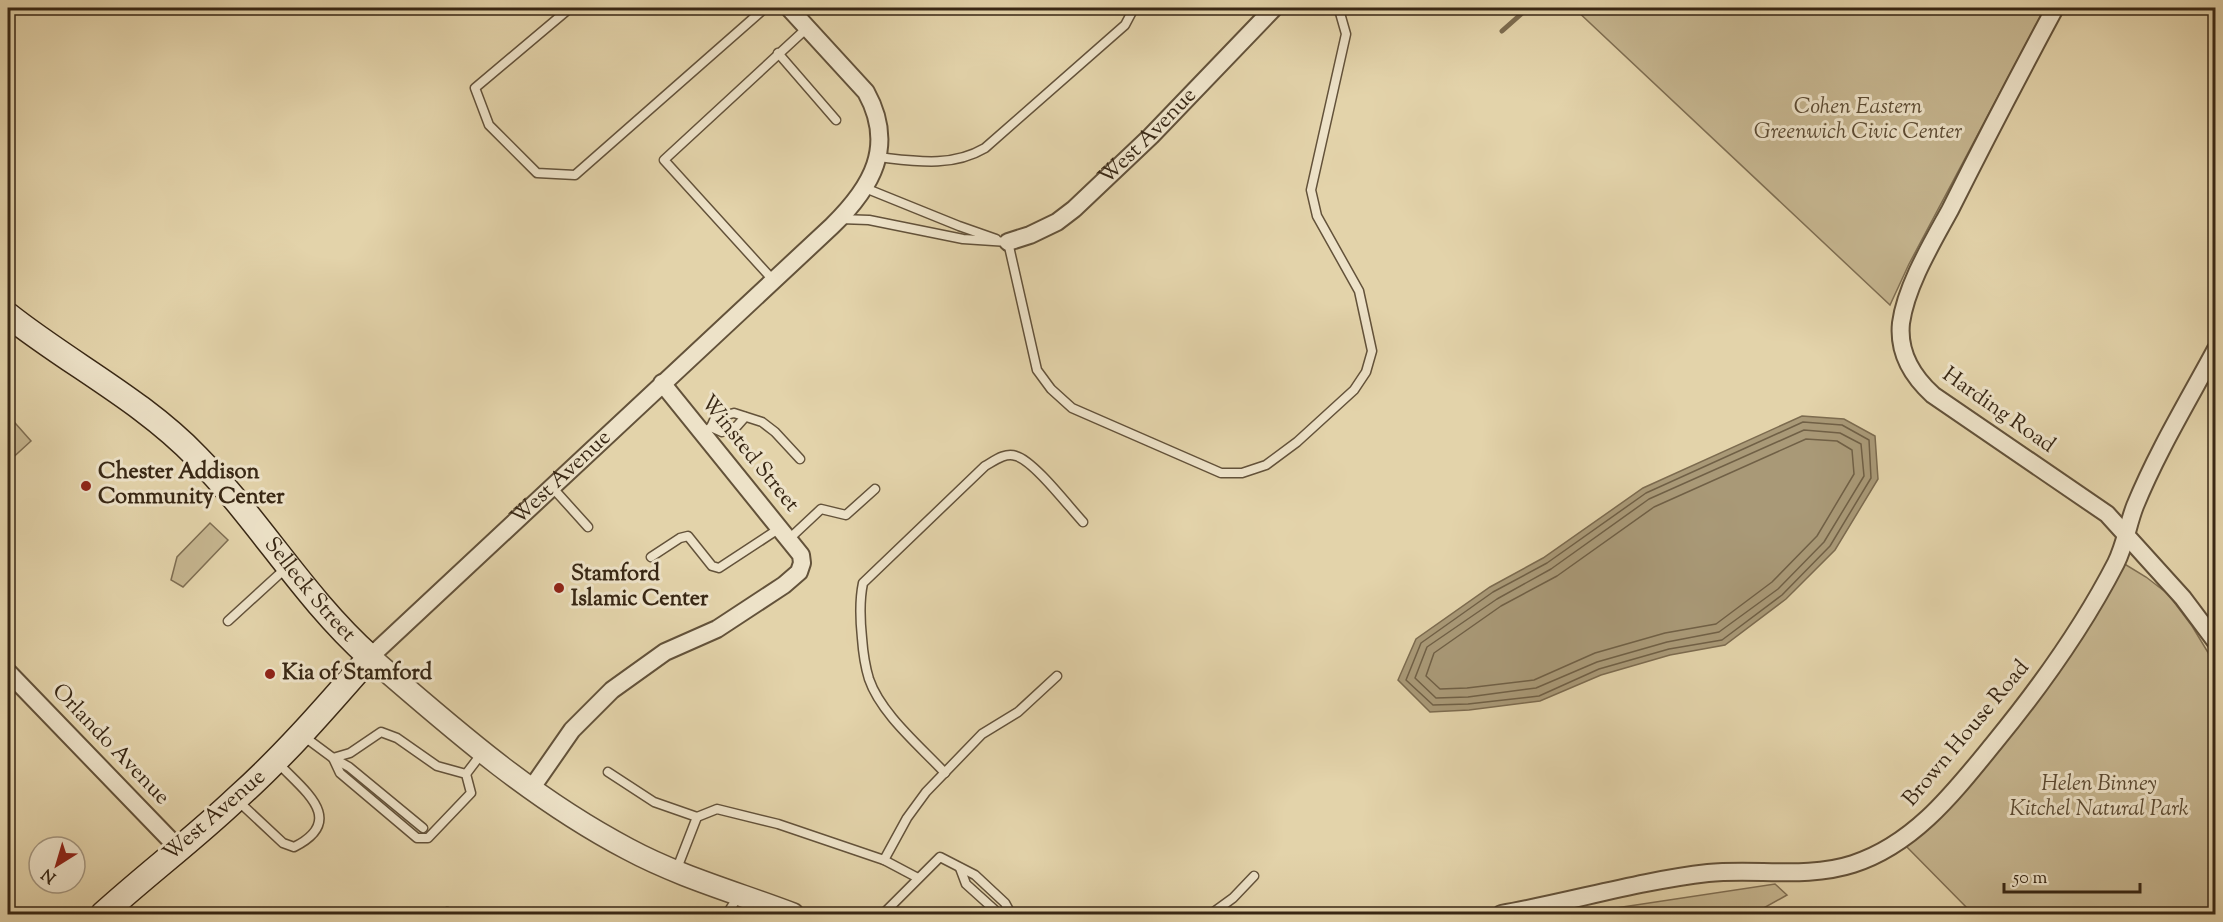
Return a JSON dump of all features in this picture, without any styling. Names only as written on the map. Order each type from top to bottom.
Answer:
[{"type":"main road","name":"Selleck Street","points":[[8,315],[137,406],[183,443],[221,484],[339,627],[370,657]]},
{"type":"main road","name":"West Avenue","points":[[114,908],[276,761],[302,735],[370,657]]},
{"type":"street","name":"West Avenue","points":[[370,657],[839,219],[864,188],[877,158],[881,140],[875,108],[866,92],[789,8]]},
{"type":"street","name":"West Avenue","points":[[1008,243],[1057,222],[1074,209],[1151,136],[1274,8]]},
{"type":"street","name":"Harding Road","points":[[2055,8],[1918,274],[1903,316],[1902,345],[1911,370],[1933,395],[1982,431],[2107,514],[2183,598],[2216,642]]},
{"type":"street","name":"Brown House Road","points":[[1501,915],[1685,876],[1834,869],[1866,860],[1901,841],[1930,816],[1960,784],[2049,672],[2118,560],[2135,506],[2216,350]]},
{"type":"street","name":"Winsted Street","points":[[531,789],[572,730],[612,690],[665,652],[717,629],[775,592],[799,572],[802,563],[801,555],[707,430],[662,382]]},
{"type":"street","name":"Selleck Street","points":[[370,657],[482,753],[531,789],[608,838],[651,861],[793,915]]},
{"type":"street","name":"Orlando Avenue","points":[[8,672],[179,849]]},
{"type":"lane","points":[[570,8],[475,88],[489,125],[537,173],[575,175],[765,8]]},
{"type":"lane","points":[[877,158],[936,163],[970,156],[985,148],[1125,24],[1134,8]]},
{"type":"lane","points":[[1008,243],[1037,370],[1051,389],[1072,408],[1221,472],[1242,473],[1266,465],[1297,442],[1354,390],[1366,372],[1372,351],[1359,291],[1317,216],[1311,190],[1346,34],[1340,13],[1336,8]]},
{"type":"lane","points":[[773,280],[664,160],[807,28]]},
{"type":"lane","points":[[778,53],[836,120]]},
{"type":"lane","points":[[864,188],[1008,243]]},
{"type":"lane","points":[[839,219],[869,220],[963,239],[1008,243]]},
{"type":"lane","points":[[745,417],[737,426],[722,432],[707,430],[715,418],[734,413],[762,422],[775,432],[800,459]]},
{"type":"lane","points":[[945,772],[891,716],[870,681],[864,659],[861,624],[860,598],[863,583],[985,466],[1002,456],[1015,455],[1029,463],[1083,522]]},
{"type":"lane","points":[[551,486],[588,527]]},
{"type":"lane","points":[[651,557],[680,538],[688,536],[712,566],[719,568],[784,534],[821,508],[846,515],[876,489]]},
{"type":"lane","points":[[228,621],[289,566]]},
{"type":"lane","points":[[884,860],[906,818],[926,792],[982,734],[1018,712],[1057,676]]},
{"type":"lane","points":[[333,758],[350,753],[381,732],[397,738],[437,766],[466,774]]},
{"type":"lane","points":[[302,735],[349,767],[423,828]]},
{"type":"lane","points":[[466,774],[482,753]]},
{"type":"lane","points":[[333,758],[340,773],[417,838],[428,838],[471,793],[466,774]]},
{"type":"lane","points":[[236,799],[283,843],[294,847],[304,842],[318,826],[321,815],[317,805],[276,761]]},
{"type":"lane","points":[[608,772],[654,802],[697,817],[717,809],[778,824],[884,860],[918,878]]},
{"type":"lane","points":[[676,871],[697,817]]},
{"type":"lane","points":[[883,915],[940,857],[975,874],[1005,903],[1011,915]]},
{"type":"lane","points":[[960,868],[966,884],[1002,915]]},
{"type":"lane","points":[[1211,915],[1233,898],[1254,876]]},
{"type":"lane","points":[[727,915],[739,894]]},
{"type":"lane","points":[[445,915],[447,912],[453,915]]},
{"type":"green space","name":"Cohen Eastern Greenwich Civic Center","points":[[1574,8],[2045,8],[1909,264],[1890,305]]},
{"type":"green space","points":[[8,415],[31,441],[8,462]]},
{"type":"green space","points":[[210,523],[228,540],[183,587],[171,580],[177,557]]},
{"type":"green space","name":"Helen Binney Kitchel Natural Park","points":[[2118,560],[2168,594],[2192,626],[2215,664],[2215,914],[1973,914],[1901,841],[1995,741]]},
{"type":"green space","points":[[1775,884],[1787,895],[1753,914],[1576,914]]},
{"type":"water","points":[[1802,416],[1844,419],[1875,436],[1878,479],[1835,550],[1786,599],[1725,645],[1670,655],[1601,675],[1540,701],[1469,710],[1430,712],[1398,680],[1416,639],[1490,587],[1543,558],[1643,488]]},
{"type":"waterway","points":[[1502,31],[1528,8]]},
{"type":"place","name":"Chester Addison Community Center","points":[[86,486]]},
{"type":"place","name":"Stamford Islamic Center","points":[[559,588]]},
{"type":"place","name":"Kia of Stamford","points":[[270,674]]}]
